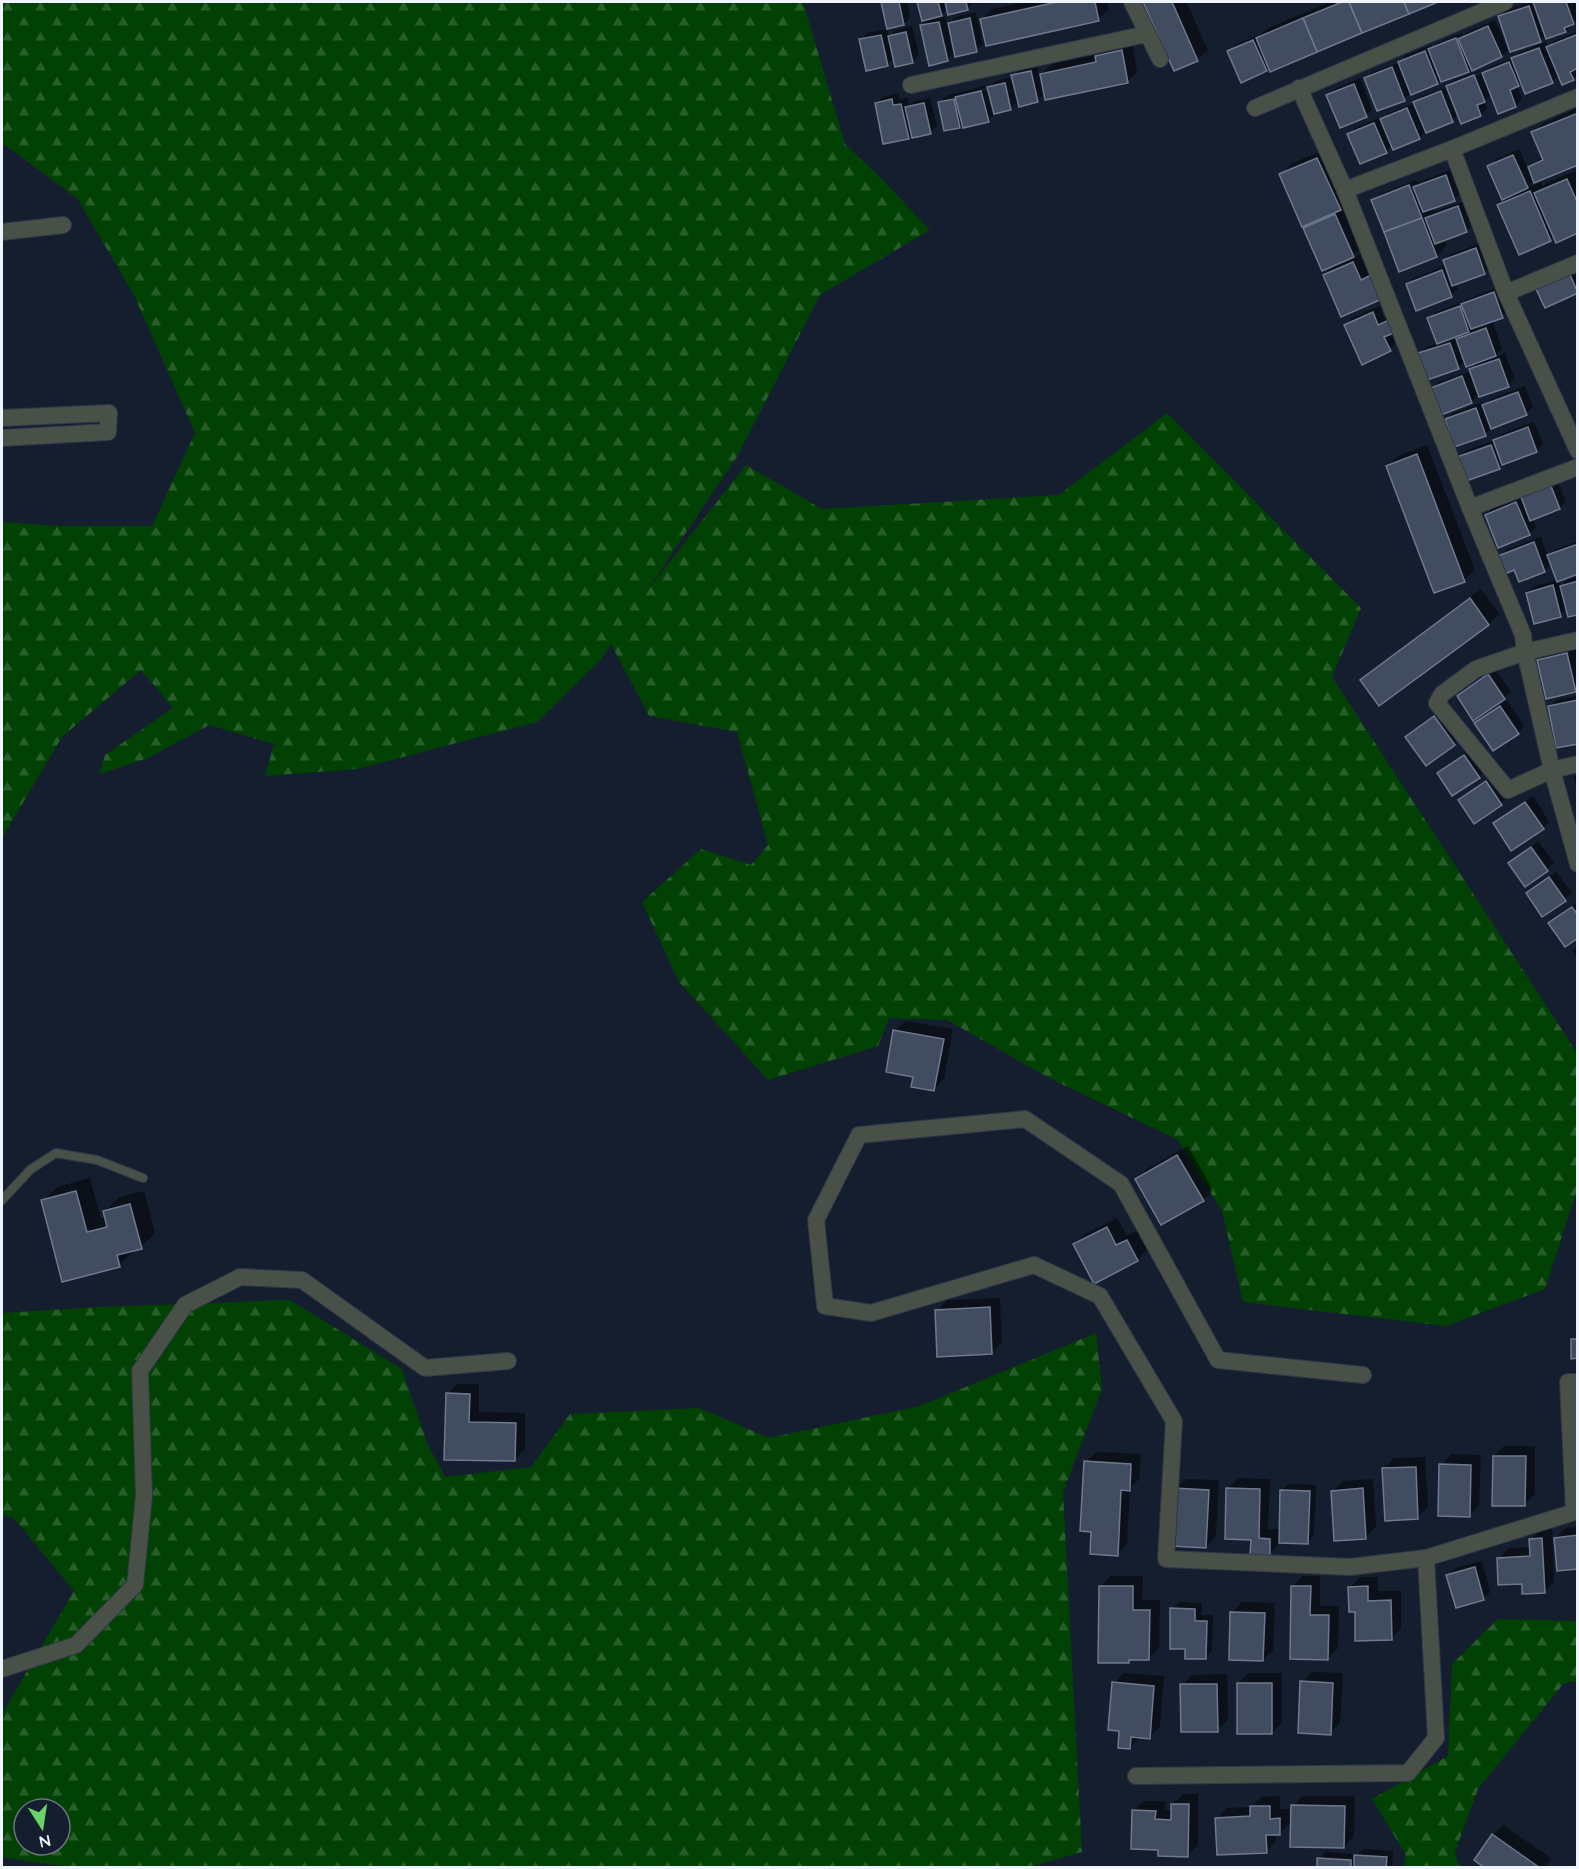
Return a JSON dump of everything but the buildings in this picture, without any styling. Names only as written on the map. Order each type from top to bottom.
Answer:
[{"type":"street","points":[[1132,2],[1160,59]]},
{"type":"street","points":[[1255,108],[1505,2]]},
{"type":"street","points":[[911,86],[1147,34]]},
{"type":"street","points":[[1299,88],[1345,190],[1470,508],[1523,635],[1552,770],[1578,864]]},
{"type":"street","points":[[1345,190],[1578,97]]},
{"type":"street","points":[[1452,149],[1506,293],[1578,451]]},
{"type":"street","points":[[2,232],[63,225]]},
{"type":"street","points":[[1506,293],[1578,262]]},
{"type":"street","points":[[2,418],[109,412],[108,432],[2,438]]},
{"type":"street","points":[[1470,508],[1578,467]]},
{"type":"street","points":[[1578,640],[1525,652],[1476,669],[1442,694],[1437,703],[1508,790],[1552,770],[1578,764]]},
{"type":"street","points":[[1363,1376],[1218,1360],[1121,1184],[1025,1119],[859,1135],[816,1220],[825,1306],[871,1313],[1034,1265],[1100,1296],[1174,1421],[1166,1559],[1350,1567],[1426,1558],[1576,1511],[1568,1382],[1578,1382]]},
{"type":"street","points":[[2,1669],[76,1645],[135,1585],[144,1496],[140,1371],[185,1305],[240,1277],[302,1280],[424,1368],[508,1361]]},
{"type":"street","points":[[1136,1776],[1408,1773],[1436,1738],[1426,1558]]},
{"type":"lane","points":[[2,1200],[32,1168],[56,1153],[97,1160],[143,1178]]},
{"type":"green space","points":[[2,2],[803,2],[845,144],[930,230],[820,295],[738,455],[646,592],[746,465],[822,509],[1059,495],[1167,413],[1361,608],[1332,677],[1577,1053],[1577,1190],[1545,1289],[1446,1326],[1243,1302],[1222,1211],[1178,1140],[1049,1078],[947,1020],[889,1018],[878,1046],[768,1080],[679,982],[642,902],[701,849],[751,865],[768,845],[737,732],[649,716],[611,644],[600,661],[537,722],[357,769],[265,776],[274,744],[209,725],[148,758],[99,774],[105,755],[173,708],[141,670],[62,737],[2,838],[2,522],[58,526],[152,526],[195,433],[134,295],[77,198],[2,143]]},
{"type":"green space","points":[[290,1300],[402,1369],[427,1443],[445,1477],[531,1467],[570,1414],[699,1408],[769,1438],[920,1406],[1096,1333],[1102,1389],[1063,1492],[1082,1852],[1026,1868],[74,1868],[2,1857],[2,1714],[74,1591],[13,1517],[2,1516],[2,1313]]},
{"type":"green space","points":[[1498,1619],[1577,1621],[1577,1681],[1564,1683],[1478,1789],[1455,1852],[1459,1867],[1405,1867],[1405,1853],[1372,1799],[1448,1756],[1452,1664]]}]
